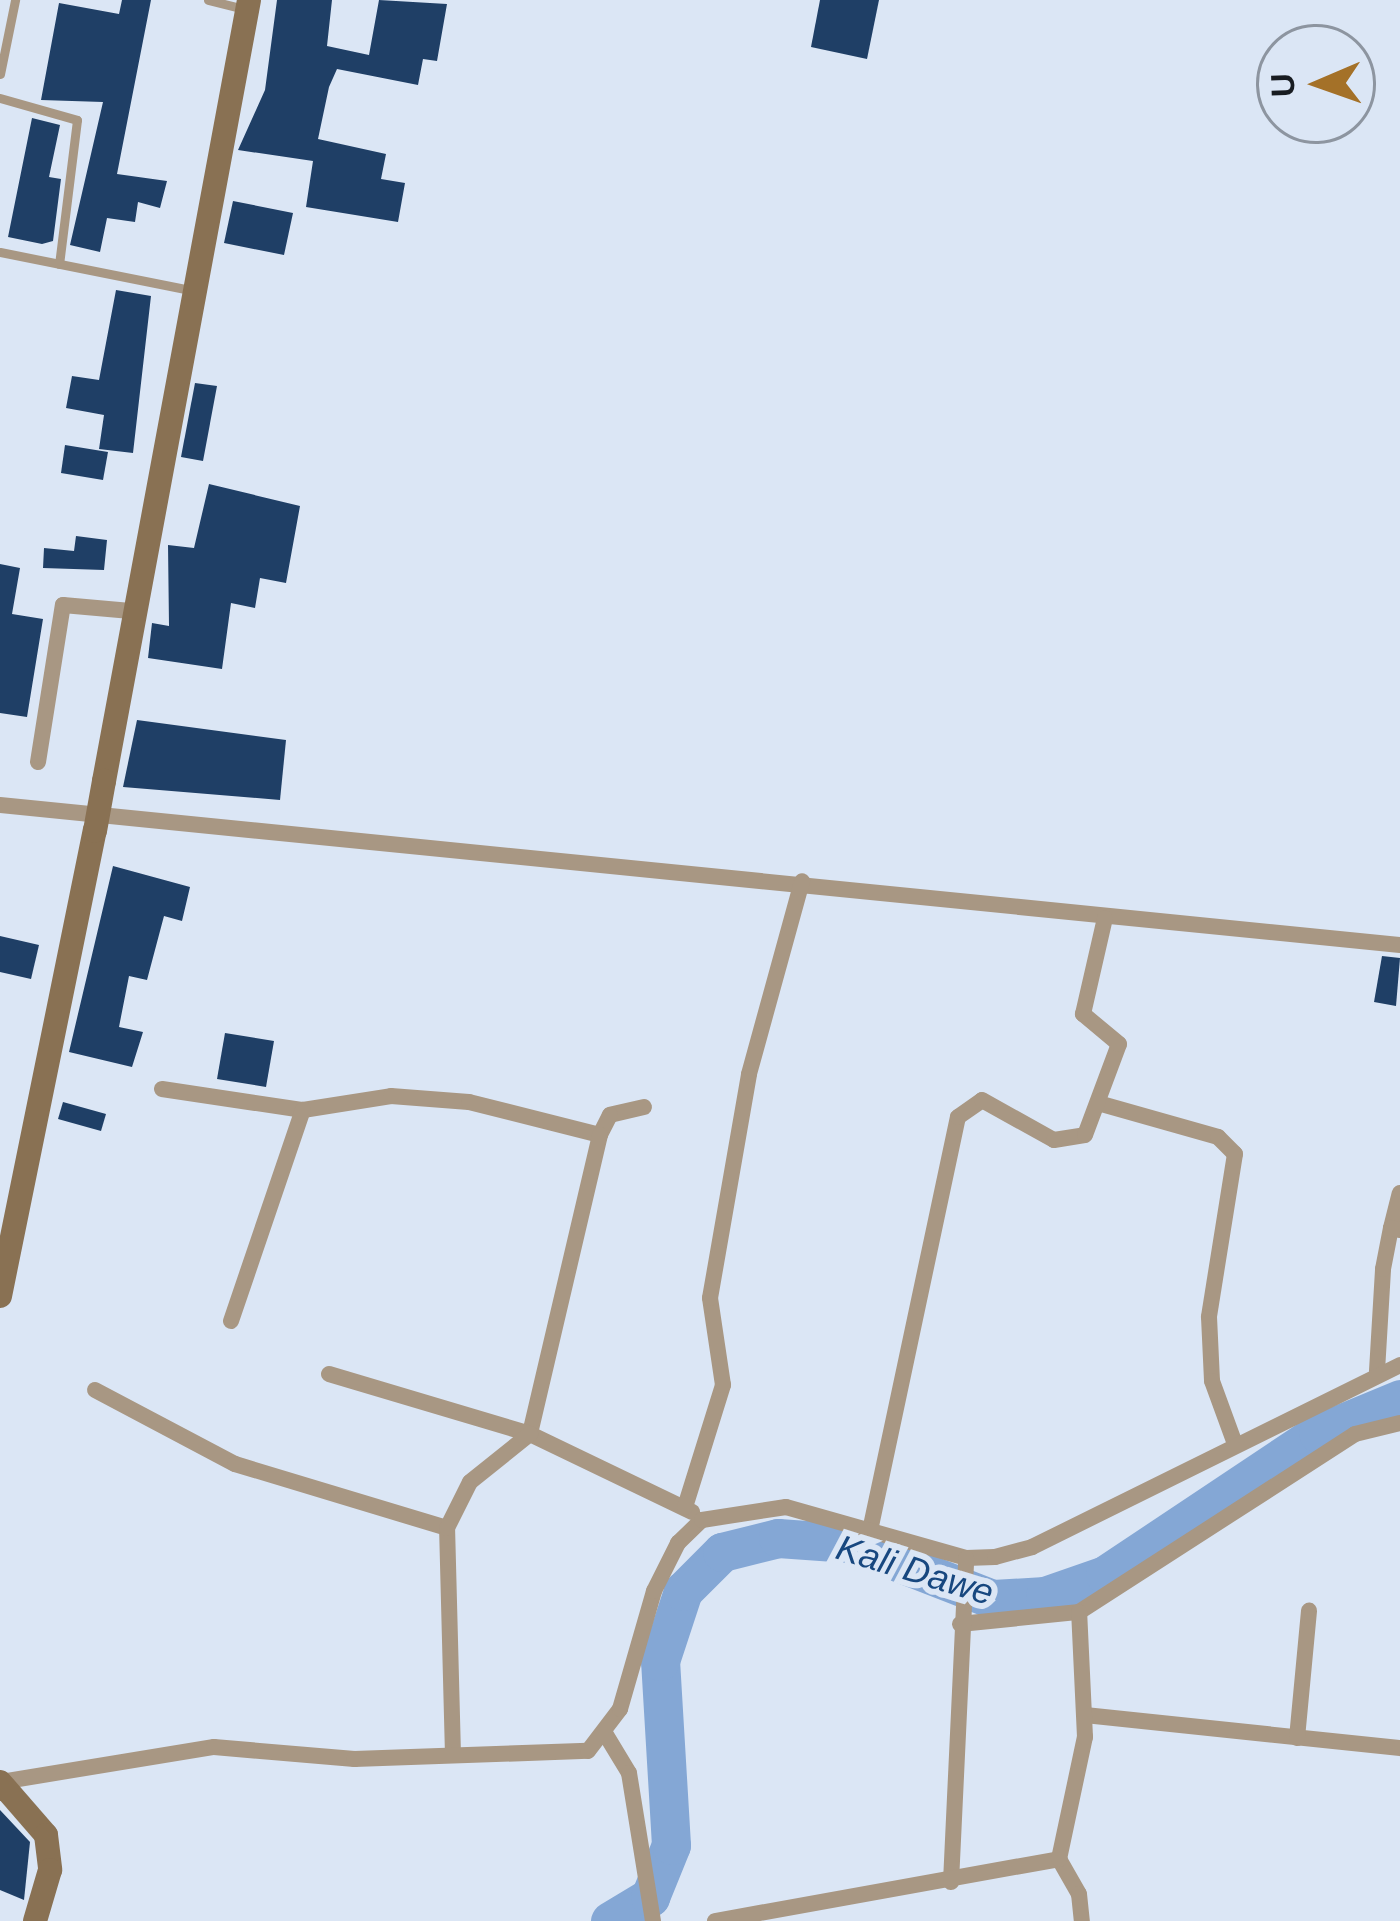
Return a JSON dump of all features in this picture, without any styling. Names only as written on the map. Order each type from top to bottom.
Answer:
[{"type":"main road","points":[[0,1296],[95,832],[131,610],[248,5]]},
{"type":"main road","points":[[0,1782],[46,1835],[38,1914]]},
{"type":"street","points":[[38,762],[63,605],[131,610]]},
{"type":"street","points":[[0,805],[802,881],[1105,918],[1400,945]]},
{"type":"street","points":[[685,1507],[723,1385],[710,1298],[749,1074],[802,881]]},
{"type":"street","points":[[871,1526],[958,1117],[982,1100],[1070,1142],[1085,1135],[1119,1044],[1083,1014],[1105,918]]},
{"type":"street","points":[[162,1089],[304,1110],[391,1096],[469,1102],[600,1135]]},
{"type":"street","points":[[1098,1103],[1218,1137],[1235,1154],[1209,1317],[1212,1381],[1235,1444]]},
{"type":"street","points":[[453,1755],[447,1528],[470,1482],[530,1434],[600,1135],[610,1115],[644,1107]]},
{"type":"street","points":[[231,1321],[304,1110]]},
{"type":"street","points":[[1377,1371],[1400,1193]]},
{"type":"street","points":[[329,1374],[530,1434],[685,1507],[702,1520],[786,1507],[871,1526],[966,1558],[1033,1547],[1377,1371],[1400,1365]]},
{"type":"street","points":[[95,1390],[235,1464],[447,1528]]},
{"type":"street","points":[[962,1615],[1079,1612],[1355,1434],[1400,1423]]},
{"type":"street","points":[[0,1782],[214,1747],[354,1760],[569,1755],[606,1735],[654,1591],[702,1520]]},
{"type":"street","points":[[951,1882],[966,1558]]},
{"type":"street","points":[[1297,1738],[1309,1611]]},
{"type":"street","points":[[1079,1612],[1085,1715],[1059,1858],[1079,1894],[1082,1921]]},
{"type":"street","points":[[1085,1715],[1400,1748]]},
{"type":"street","points":[[606,1735],[629,1772],[650,1919]]},
{"type":"street","points":[[715,1921],[951,1882],[1059,1858]]},
{"type":"lane","points":[[0,74],[15,0]]},
{"type":"lane","points":[[208,0],[248,5]]},
{"type":"lane","points":[[0,98],[77,119],[59,263]]},
{"type":"lane","points":[[0,252],[195,291]]},
{"type":"building","points":[[122,0],[151,0],[117,174],[167,181],[160,208],[138,202],[135,222],[107,218],[100,252],[70,245],[103,102],[41,100],[59,3],[119,14]]},
{"type":"building","points":[[277,0],[332,0],[327,46],[369,55],[379,0],[447,4],[437,61],[423,59],[418,85],[337,69],[329,87],[318,139],[386,154],[381,179],[405,183],[398,222],[306,207],[313,161],[238,150],[265,90]]},
{"type":"building","points":[[820,0],[879,0],[867,59],[811,47]]},
{"type":"building","points":[[32,118],[60,125],[49,177],[61,179],[53,241],[42,244],[8,237]]},
{"type":"building","points":[[233,201],[293,213],[284,255],[224,243]]},
{"type":"building","points":[[116,290],[151,296],[133,453],[99,449],[104,415],[66,408],[72,376],[99,380]]},
{"type":"building","points":[[195,383],[217,386],[203,461],[181,457]]},
{"type":"building","points":[[65,445],[108,452],[103,480],[61,473]]},
{"type":"building","points":[[209,484],[300,506],[286,583],[260,578],[255,608],[231,603],[222,669],[148,658],[152,623],[169,626],[168,545],[194,548]]},
{"type":"building","points":[[76,536],[107,540],[104,570],[43,568],[44,548],[74,551]]},
{"type":"building","points":[[0,564],[20,568],[12,614],[43,619],[27,717],[0,713]]},
{"type":"building","points":[[137,720],[286,740],[280,800],[123,787]]},
{"type":"building","points":[[113,866],[190,887],[182,921],[164,916],[147,980],[129,976],[119,1027],[143,1032],[132,1067],[69,1052]]},
{"type":"building","points":[[0,936],[39,945],[31,979],[0,972]]},
{"type":"building","points":[[1382,956],[1400,958],[1396,1006],[1374,1002]]},
{"type":"building","points":[[225,1033],[274,1041],[266,1087],[217,1079]]},
{"type":"building","points":[[63,1102],[106,1114],[101,1131],[58,1119]]},
{"type":"building","points":[[0,1810],[30,1842],[24,1900],[0,1890]]},
{"type":"waterway","name":"Kali Dawe","points":[[610,1921],[650,1897],[671,1845],[660,1661],[683,1591],[722,1552],[778,1538],[849,1543],[993,1599],[1045,1596],[1105,1575],[1318,1433],[1400,1399]]}]
